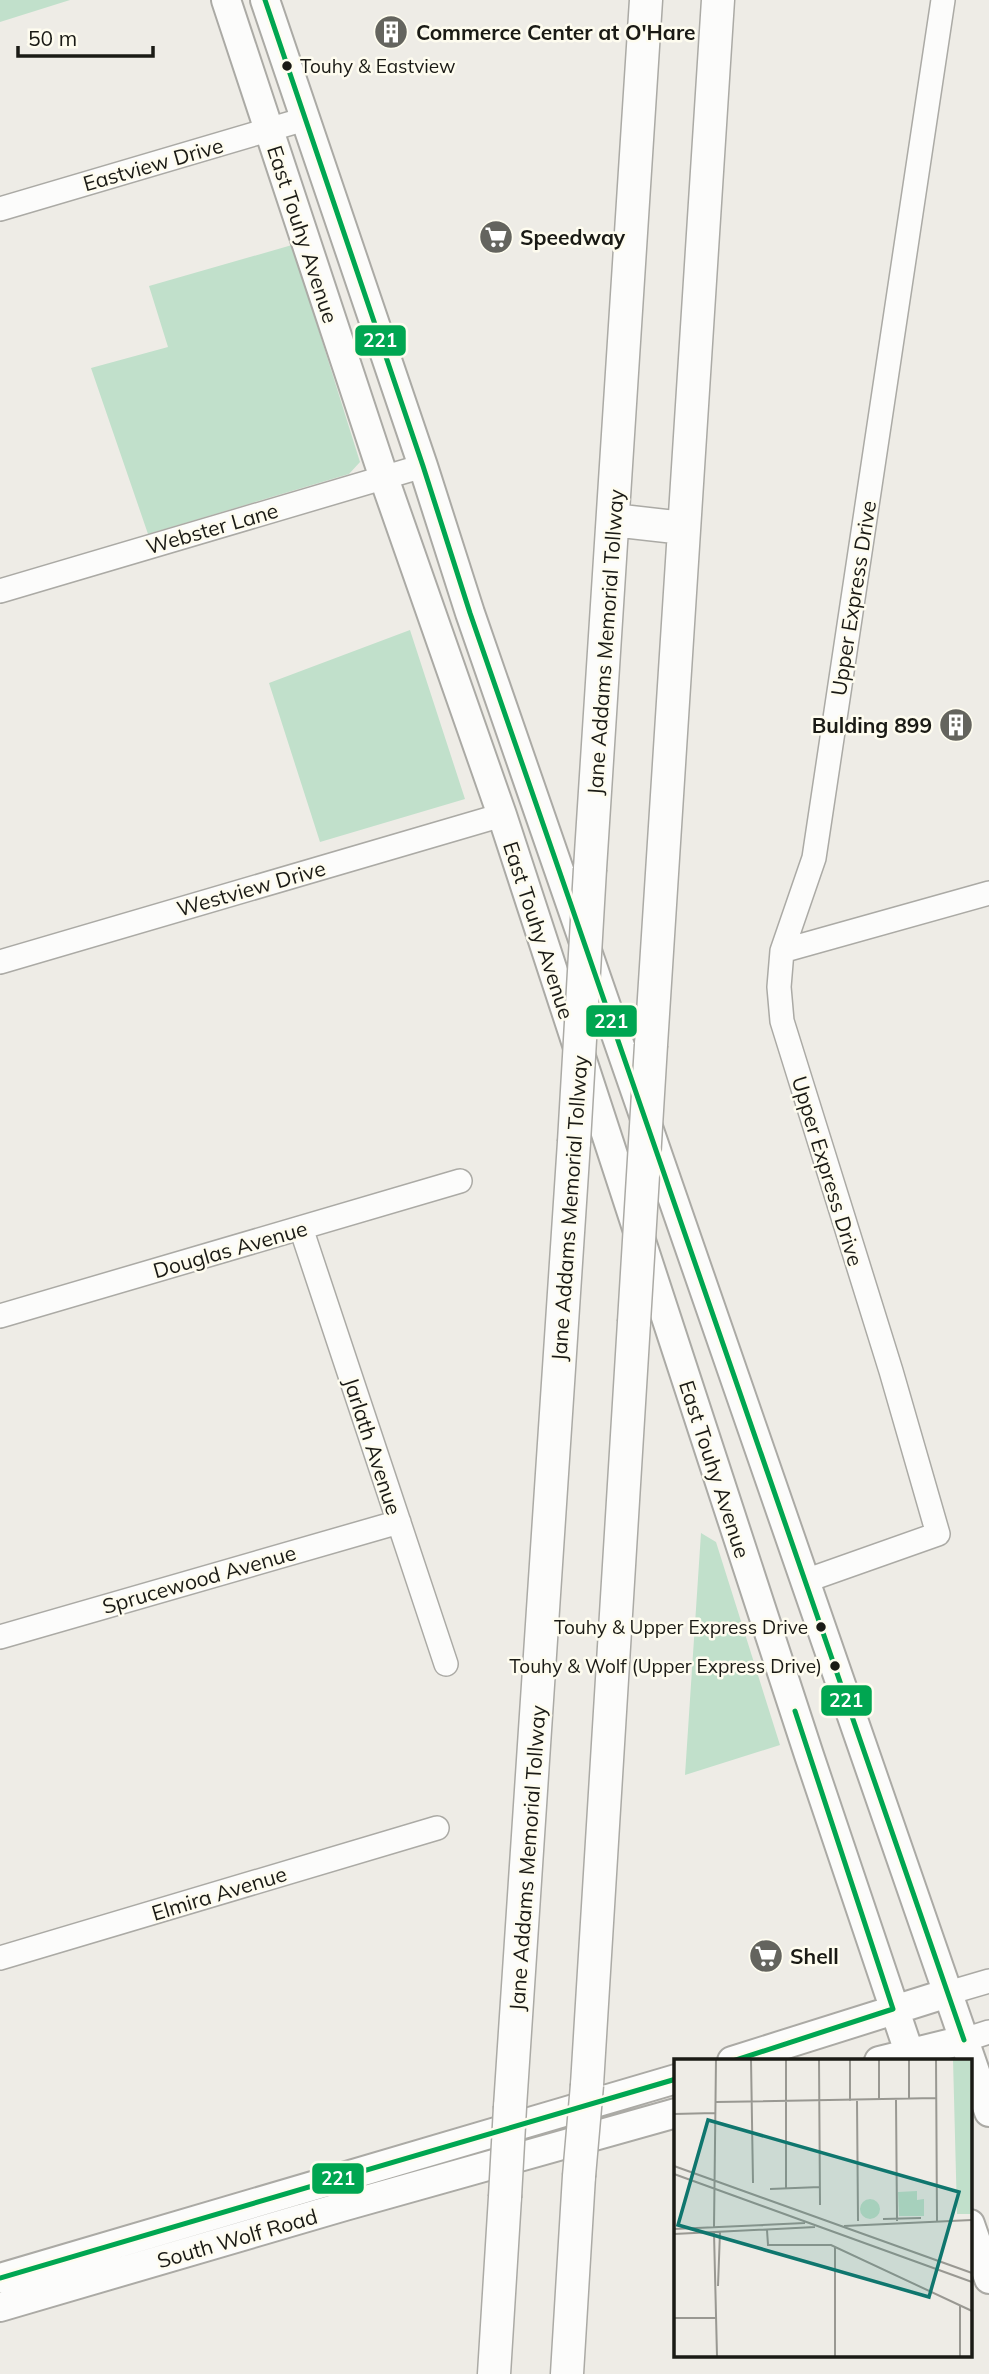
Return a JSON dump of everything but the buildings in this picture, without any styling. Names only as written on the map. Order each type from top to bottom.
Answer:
[{"type":"highway","name":"Jane Addams Memorial Tollway","points":[[494,2374],[646,0]]},
{"type":"highway","points":[[567,2374],[718,0]]},
{"type":"highway","points":[[613,520],[684,528]]},
{"type":"main road","name":"East Touhy Avenue","points":[[226,0],[384,478],[502,815],[911,2057]]},
{"type":"main road","name":"East Touhy Avenue","points":[[265,0],[470,613],[948,1993],[977,2036],[989,2112]]},
{"type":"main road","points":[[738,2059],[948,1993]]},
{"type":"main road","points":[[911,2057],[977,2036]]},
{"type":"main road","name":"South Wolf Road","points":[[0,2278],[674,2080]]},
{"type":"main road","name":"South Wolf Road","points":[[0,2307],[674,2114]]},
{"type":"main road","points":[[972,2230],[989,2278]]},
{"type":"street","name":"Upper Express Drive","points":[[806,1581],[938,1534],[895,1384],[782,1021],[779,987],[782,951],[814,858],[943,0]]},
{"type":"street","name":"Eastview Drive","points":[[0,209],[305,119]]},
{"type":"street","name":"Webster Lane","points":[[0,590],[423,466]]},
{"type":"street","name":"Westview Drive","points":[[0,962],[502,815]]},
{"type":"street","points":[[782,951],[989,893]]},
{"type":"street","name":"Douglas Avenue","points":[[0,1316],[460,1181]]},
{"type":"street","name":"Jarlath Avenue","points":[[301,1228],[446,1664]]},
{"type":"street","name":"Sprucewood Avenue","points":[[0,1637],[399,1522]]},
{"type":"street","name":"Elmira Avenue","points":[[0,1958],[437,1828]]},
{"type":"street","points":[[948,1993],[989,1981]]},
{"type":"green space","points":[[0,0],[70,0],[0,22]]},
{"type":"green space","points":[[292,245],[360,462],[349,474],[148,534],[91,368],[168,347],[149,286]]},
{"type":"green space","points":[[410,630],[465,799],[320,842],[269,683]]},
{"type":"green space","points":[[701,1533],[716,1542],[780,1745],[685,1775]]},
{"type":"transit line","name":"221","points":[[265,0],[470,613],[964,2040]]},
{"type":"transit line","name":"221","points":[[795,1711],[893,2009]]},
{"type":"transit line","name":"221","points":[[739,2059],[893,2009]]},
{"type":"transit line","name":"221","points":[[0,2278],[674,2080]]},
{"type":"place","name":"Commerce Center at O'Hare","points":[[391,32]]},
{"type":"place","name":"Touhy & Eastview","points":[[287,66]]},
{"type":"place","name":"Speedway","points":[[496,237]]},
{"type":"place","name":"Bulding 899","points":[[956,725]]},
{"type":"place","name":"Touhy & Upper Express Drive","points":[[821,1627]]},
{"type":"place","name":"Touhy & Wolf (Upper Express Drive)","points":[[835,1666]]},
{"type":"place","name":"Shell","points":[[766,1956]]}]
